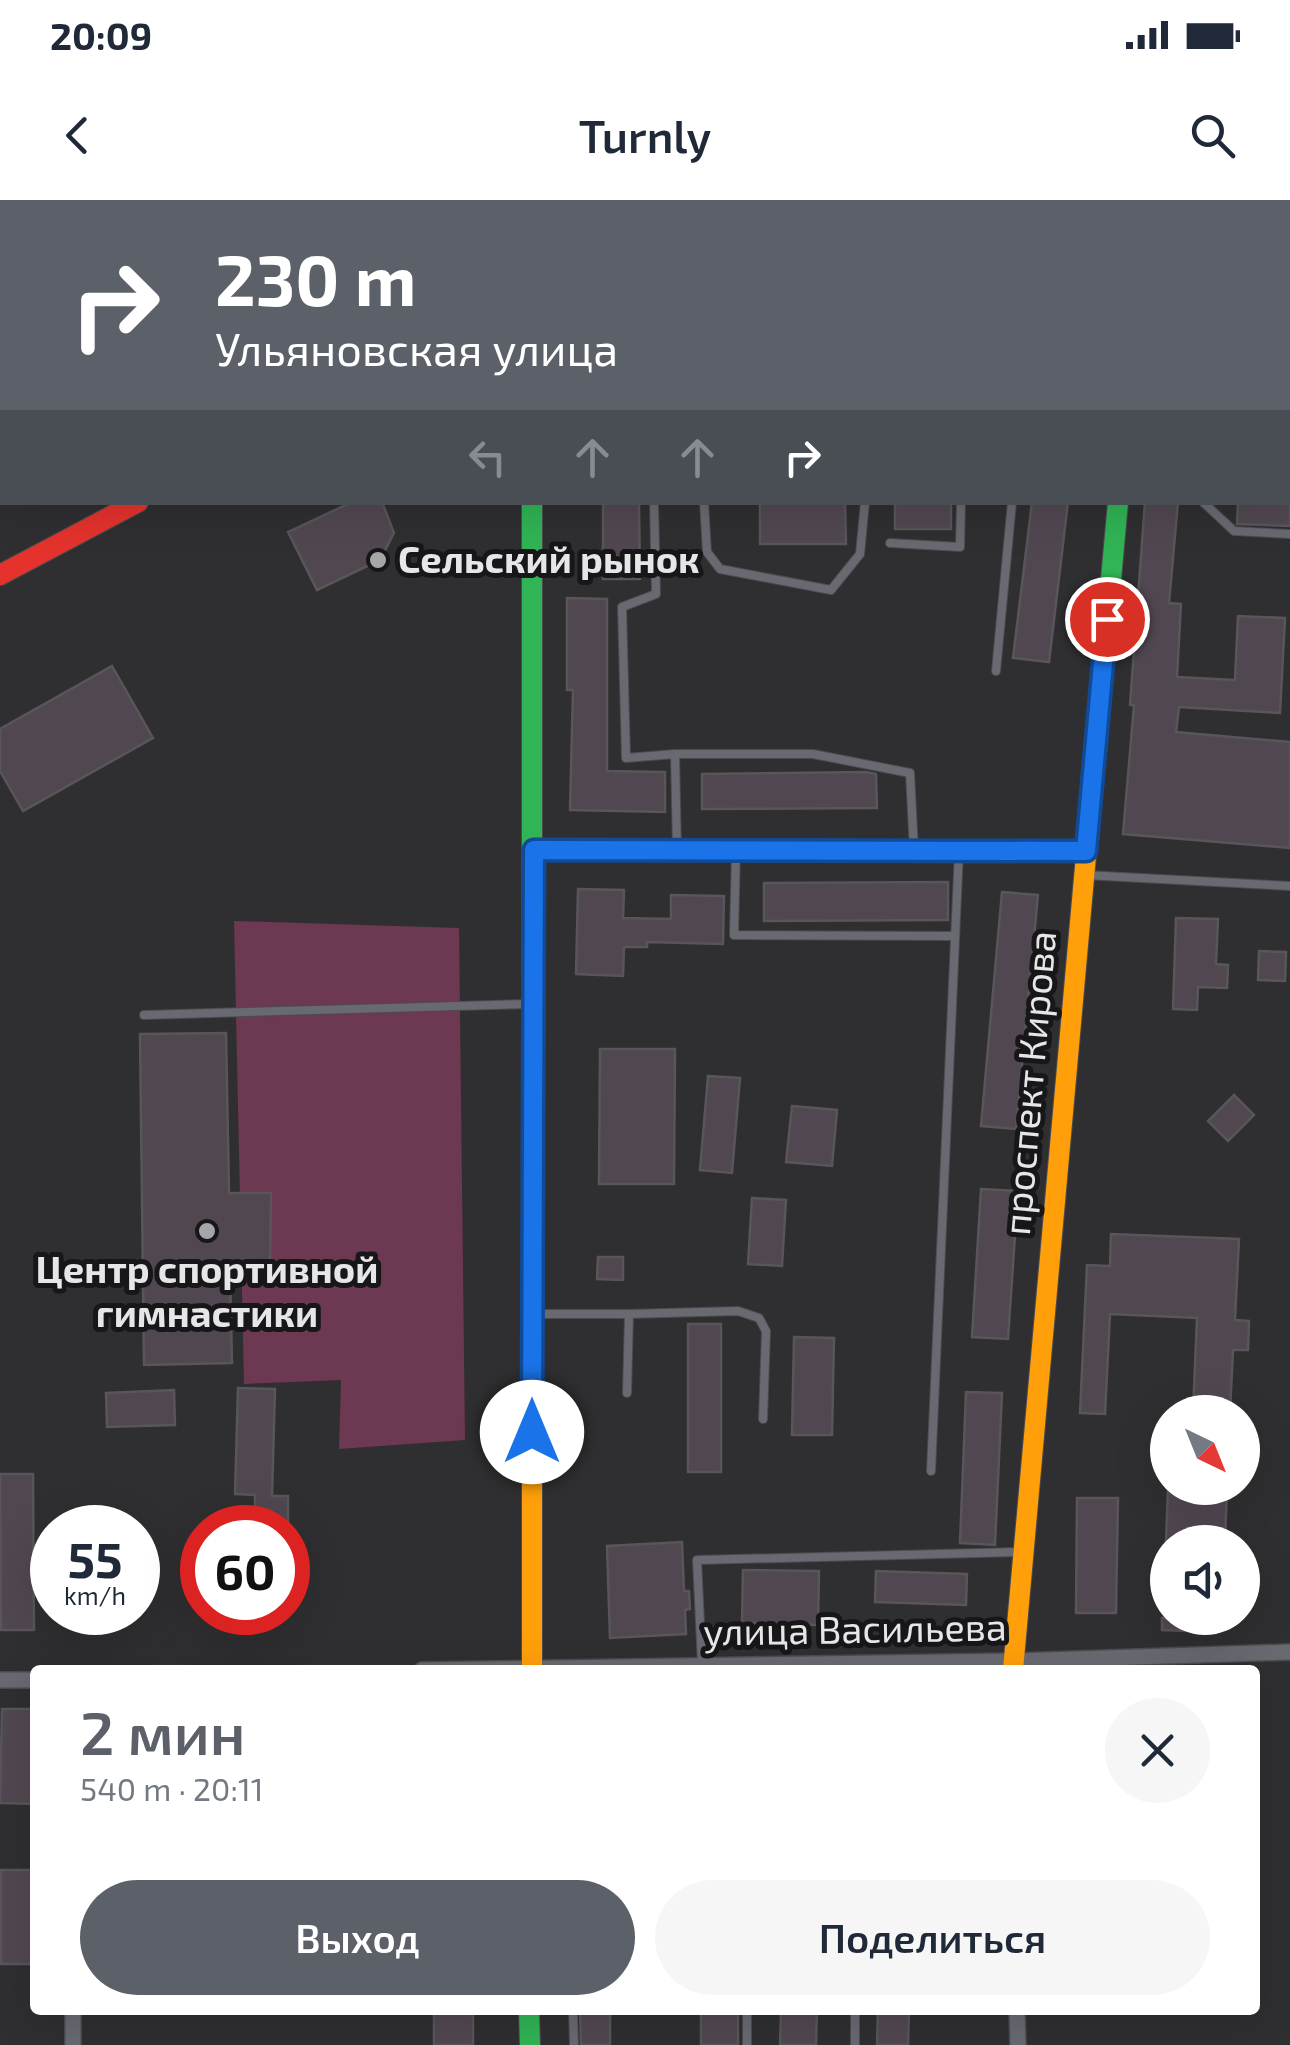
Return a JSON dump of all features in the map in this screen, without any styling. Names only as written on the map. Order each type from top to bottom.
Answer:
[{"type":"main road","points":[[0,575],[132,505]]},
{"type":"main road","points":[[532,505],[532,1665]]},
{"type":"main road","name":"проспект Кирова","points":[[1013,1665],[1118,505]]},
{"type":"main road","points":[[529,2015],[530,2045]]},
{"type":"street","points":[[534,850],[1086,851]]},
{"type":"street","name":"улица Васильева","points":[[1033,1665],[1290,1652]]},
{"type":"street","points":[[0,1680],[30,1680]]},
{"type":"street","points":[[73,2015],[73,2045]]},
{"type":"street","points":[[1017,2015],[1018,2045]]},
{"type":"lane","points":[[654,505],[656,594],[622,606],[626,758],[813,754],[910,772],[914,851]]},
{"type":"lane","points":[[704,505],[707,552],[720,569],[831,590],[860,554],[865,505]]},
{"type":"lane","points":[[890,543],[960,547],[961,505]]},
{"type":"lane","points":[[996,671],[1012,505]]},
{"type":"lane","points":[[1205,505],[1234,530],[1290,534]]},
{"type":"lane","points":[[675,754],[677,850]]},
{"type":"lane","points":[[736,850],[734,935],[954,936]]},
{"type":"lane","points":[[931,1471],[959,851]]},
{"type":"lane","points":[[1083,875],[1290,886]]},
{"type":"lane","points":[[144,1015],[533,1004]]},
{"type":"lane","points":[[532,1314],[738,1311],[759,1318],[766,1331],[763,1418]]},
{"type":"lane","points":[[626,1394],[629,1314]]},
{"type":"lane","points":[[702,1665],[697,1560],[1024,1552]]},
{"type":"lane","points":[[574,2015],[574,2045]]},
{"type":"lane","points":[[747,2015],[747,2045]]},
{"type":"lane","points":[[854,2045],[855,2015]]},
{"type":"shaded area","points":[[234,921],[459,928],[465,1440],[339,1449],[341,1380],[244,1384]]},
{"type":"building","points":[[346,505],[383,505],[394,533],[380,560],[317,590],[288,532]]},
{"type":"building","points":[[603,505],[639,505],[640,579],[603,579]]},
{"type":"building","points":[[760,505],[845,505],[846,544],[760,544]]},
{"type":"building","points":[[895,505],[951,505],[951,529],[895,529]]},
{"type":"building","points":[[1032,505],[1068,505],[1049,662],[1013,658]]},
{"type":"building","points":[[1145,505],[1178,505],[1169,603],[1181,604],[1177,677],[1235,680],[1238,616],[1285,618],[1280,713],[1179,707],[1176,732],[1290,742],[1290,848],[1123,834],[1134,705],[1130,705]]},
{"type":"building","points":[[1238,505],[1290,505],[1290,526],[1237,524]]},
{"type":"building","points":[[567,598],[607,599],[607,771],[665,772],[665,812],[570,810],[573,690],[567,690]]},
{"type":"building","points":[[112,666],[153,738],[23,811],[0,771],[0,729]]},
{"type":"building","points":[[702,774],[876,774],[877,808],[702,809]]},
{"type":"building","points":[[948,882],[948,920],[764,921],[764,883]]},
{"type":"building","points":[[578,889],[624,890],[623,918],[671,919],[671,895],[724,896],[723,944],[647,942],[647,947],[624,947],[623,976],[576,974]]},
{"type":"building","points":[[1002,892],[1038,895],[1016,1129],[981,1126]]},
{"type":"building","points":[[1176,918],[1218,919],[1216,964],[1228,965],[1227,988],[1198,987],[1197,1010],[1173,1009]]},
{"type":"building","points":[[1259,951],[1286,952],[1285,981],[1258,980]]},
{"type":"building","name":"Центр спортивной гимнастики","points":[[226,1033],[229,1193],[271,1193],[270,1270],[230,1269],[232,1363],[144,1365],[140,1034]]},
{"type":"building","points":[[600,1049],[675,1049],[674,1184],[599,1184]]},
{"type":"building","points":[[708,1076],[740,1078],[732,1173],[700,1170]]},
{"type":"building","points":[[1234,1095],[1254,1115],[1228,1141],[1208,1121]]},
{"type":"building","points":[[792,1106],[837,1110],[832,1166],[786,1162]]},
{"type":"building","points":[[981,1189],[1018,1191],[1008,1339],[972,1337]]},
{"type":"building","points":[[752,1198],[786,1200],[782,1266],[748,1264]]},
{"type":"building","points":[[1111,1234],[1239,1239],[1235,1320],[1249,1321],[1248,1350],[1233,1350],[1231,1395],[1194,1395],[1197,1318],[1110,1314],[1105,1414],[1080,1413],[1087,1265],[1110,1266]]},
{"type":"building","points":[[598,1257],[623,1257],[623,1280],[597,1279]]},
{"type":"building","points":[[688,1324],[721,1324],[721,1472],[688,1472]]},
{"type":"building","points":[[794,1337],[834,1338],[832,1435],[792,1435]]},
{"type":"building","points":[[238,1388],[275,1389],[272,1496],[288,1496],[288,1505],[255,1505],[255,1495],[235,1494]]},
{"type":"building","points":[[174,1390],[175,1425],[107,1427],[106,1393]]},
{"type":"building","points":[[966,1392],[1002,1393],[995,1545],[960,1543]]},
{"type":"building","points":[[0,1474],[33,1474],[30,1630],[1,1630]]},
{"type":"building","points":[[1077,1498],[1118,1498],[1116,1613],[1076,1613]]},
{"type":"building","points":[[1167,1505],[1226,1505],[1226,1525],[1167,1525]]},
{"type":"building","points":[[682,1542],[684,1591],[689,1591],[690,1609],[685,1610],[686,1634],[610,1638],[607,1546]]},
{"type":"building","points":[[743,1570],[819,1571],[818,1625],[742,1623]]},
{"type":"building","points":[[876,1571],[967,1574],[966,1605],[875,1602]]},
{"type":"building","points":[[2,1709],[30,1709],[30,1804],[0,1803]]},
{"type":"building","points":[[1,1870],[30,1870],[30,1964],[1,1964]]},
{"type":"building","points":[[434,2015],[473,2015],[473,2045],[434,2045]]},
{"type":"building","points":[[580,2015],[610,2015],[610,2045],[581,2045]]},
{"type":"building","points":[[701,2015],[738,2015],[738,2045],[701,2045]]},
{"type":"building","points":[[781,2015],[817,2015],[816,2045],[780,2045]]},
{"type":"building","points":[[878,2015],[909,2015],[908,2045],[877,2045]]},
{"type":"traffic: fast","points":[[532,505],[532,954]]},
{"type":"traffic: fast","points":[[1090,811],[1118,505]]},
{"type":"traffic: fast","points":[[529,2015],[530,2045]]},
{"type":"traffic: slow","points":[[1013,1665],[1090,811]]},
{"type":"traffic: slow","points":[[532,954],[532,1665]]},
{"type":"traffic: jam","points":[[0,575],[132,505]]},
{"type":"place","name":"Сельский рынок","points":[[378,560]]},
{"type":"place","name":"Центр спортивной гимнастики","points":[[207,1231]]},
{"type":"route","points":[[532,1432],[534,850],[1086,851],[1107,619]]}]
